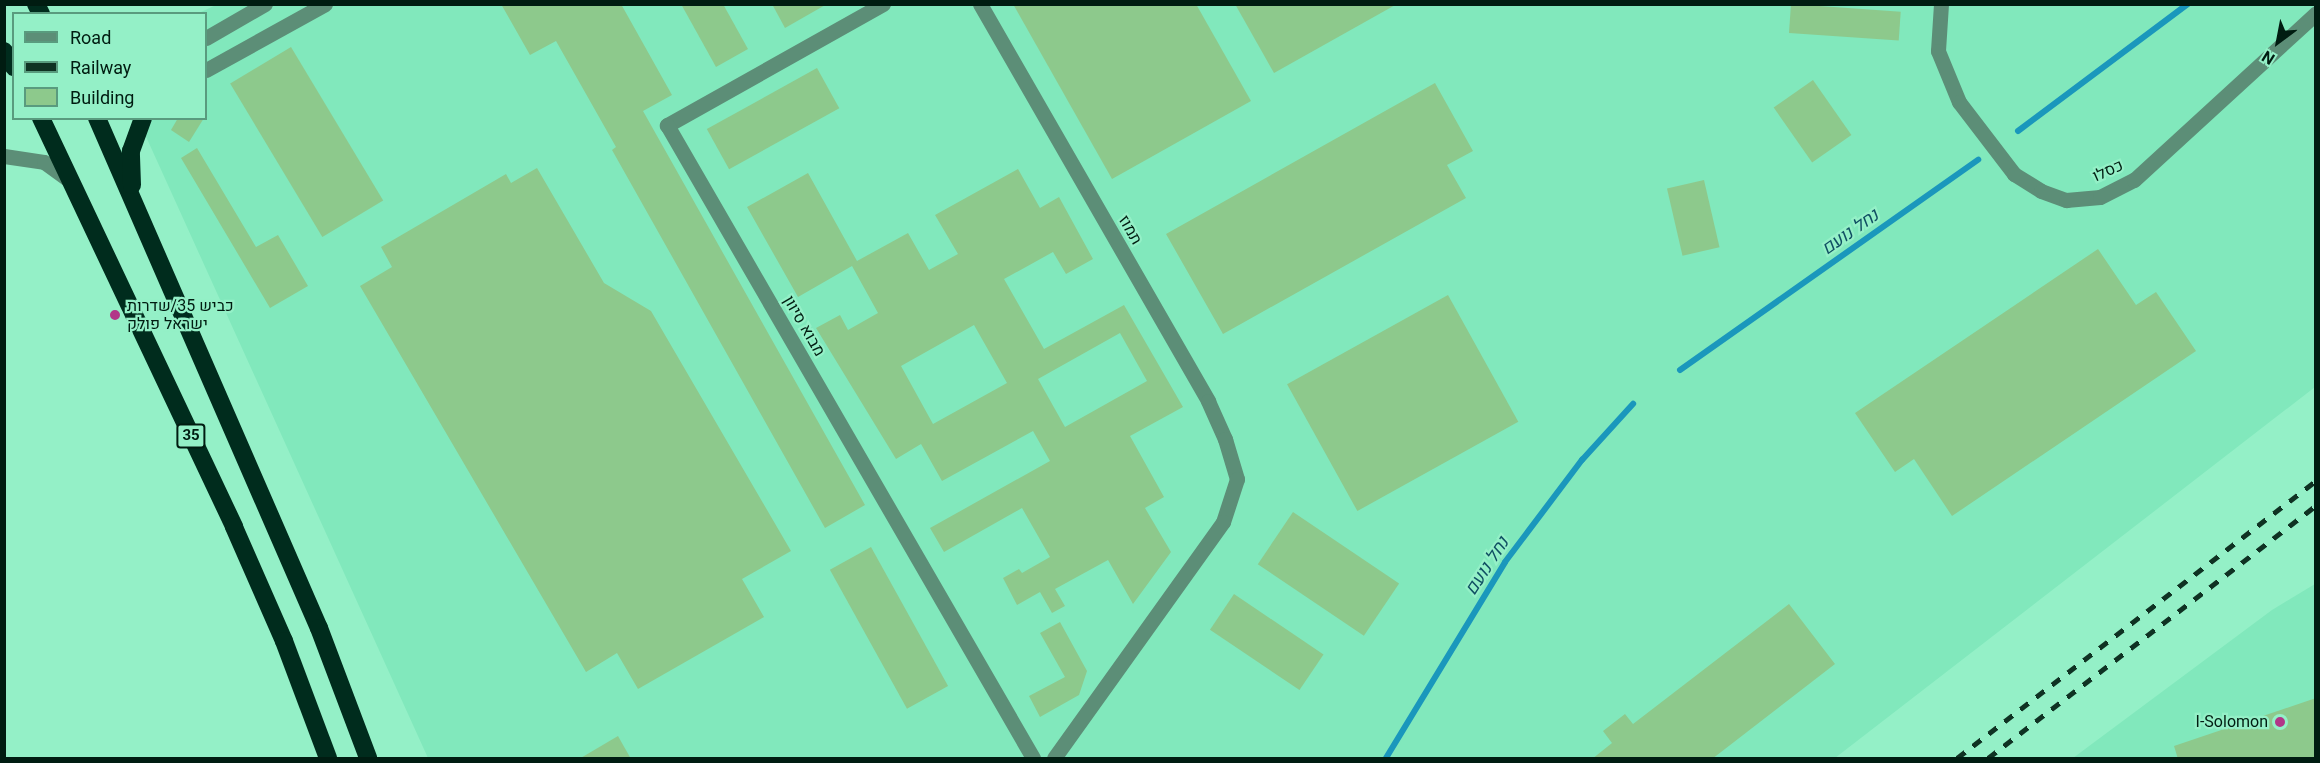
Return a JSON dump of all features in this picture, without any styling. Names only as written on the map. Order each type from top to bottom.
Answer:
[{"type":"highway","points":[[4,51],[12,65]]},
{"type":"highway","name":"35","points":[[42,120],[234,526],[284,641],[328,759]]},
{"type":"highway","name":"35","points":[[98,120],[133,196],[319,628],[368,759]]},
{"type":"highway","points":[[133,196],[131,152],[142,120]]},
{"type":"street","points":[[207,37],[265,4]]},
{"type":"street","points":[[207,69],[325,4]]},
{"type":"street","name":"מבוא סיוון","points":[[883,4],[667,125],[1033,759]]},
{"type":"street","name":"תמוז","points":[[980,4],[1208,401],[1225,439],[1237,479],[1223,522],[1054,759]]},
{"type":"street","name":"כסלו","points":[[1941,4],[1938,51],[1959,102],[2014,174],[2041,191],[2066,200],[2100,197],[2134,180],[2316,13]]},
{"type":"street","points":[[4,156],[44,162],[73,183]]},
{"type":"shaded area","points":[[216,5],[2315,5],[2315,387],[1835,758],[428,758],[138,120],[207,120],[207,12],[201,12]]},
{"type":"shaded area","points":[[2315,584],[2315,758],[2073,758],[2272,610]]},
{"type":"building","points":[[501,4],[621,4],[672,95],[643,111],[865,505],[825,528],[612,150],[616,147],[556,41],[530,55]]},
{"type":"building","points":[[681,4],[723,4],[748,49],[716,67]]},
{"type":"building","points":[[772,4],[827,4],[785,28]]},
{"type":"building","points":[[1013,4],[1196,4],[1251,101],[1112,179]]},
{"type":"building","points":[[1235,4],[1397,4],[1274,73]]},
{"type":"building","points":[[1791,4],[1901,12],[1899,41],[1789,33]]},
{"type":"building","points":[[291,47],[383,200],[322,237],[230,84]]},
{"type":"building","points":[[817,68],[839,108],[729,169],[707,129]]},
{"type":"building","points":[[1813,80],[1851,135],[1812,162],[1774,108]]},
{"type":"building","points":[[1435,83],[1473,151],[1447,165],[1466,198],[1223,334],[1166,234]]},
{"type":"building","points":[[177,120],[203,120],[189,142],[171,130]]},
{"type":"building","points":[[197,148],[256,247],[278,235],[308,286],[270,308],[181,158]]},
{"type":"building","points":[[537,168],[604,283],[651,311],[791,551],[742,579],[764,617],[638,689],[617,653],[586,672],[360,286],[392,267],[381,247],[506,174],[511,183]]},
{"type":"building","points":[[1018,169],[1040,208],[1059,197],[1093,259],[1066,274],[1053,252],[1004,279],[1044,349],[1124,305],[1183,407],[1130,436],[1164,497],[1145,508],[1171,552],[1133,604],[1108,560],[1055,589],[1065,606],[1052,613],[1040,592],[1017,605],[1003,578],[1019,569],[1022,573],[1050,557],[1022,508],[944,552],[930,528],[1050,461],[1033,431],[942,481],[921,444],[896,459],[816,328],[840,315],[848,330],[878,313],[852,266],[798,297],[747,207],[808,173],[857,261],[908,233],[929,270],[958,254],[935,215]],"holes":[[[974,325],[1007,383],[933,424],[901,366]],[[1120,333],[1147,381],[1065,427],[1038,379]]]},
{"type":"building","points":[[1704,180],[1720,247],[1682,256],[1667,189]]},
{"type":"building","points":[[2098,249],[2136,305],[2156,292],[2196,351],[1952,516],[1914,459],[1895,472],[1855,413]]},
{"type":"building","points":[[1448,295],[1518,422],[1357,511],[1287,384]]},
{"type":"building","points":[[1293,512],[1399,584],[1364,636],[1258,564]]},
{"type":"building","points":[[871,547],[948,686],[907,709],[830,570]]},
{"type":"building","points":[[1234,594],[1324,654],[1299,690],[1210,630]]},
{"type":"building","points":[[1789,604],[1835,664],[1712,759],[1592,759],[1612,743],[1603,731],[1625,714],[1633,724]]},
{"type":"building","points":[[1060,622],[1087,671],[1079,695],[1040,717],[1029,696],[1065,677],[1040,633]]},
{"type":"building","name":"I-Solomon","points":[[2316,698],[2316,759],[2178,759],[2174,746]]},
{"type":"building","points":[[618,736],[631,759],[579,759]]},
{"type":"waterway","name":"נחל נועם","points":[[2018,131],[2188,4]]},
{"type":"waterway","name":"נחל נועם","points":[[1680,370],[1978,160]]},
{"type":"waterway","name":"נחל נועם","points":[[1386,758],[1505,562],[1582,460],[1633,404]]},
{"type":"railway","points":[[1957,758],[2316,481]]},
{"type":"railway","points":[[1988,758],[2316,505]]},
{"type":"place","name":"כביש 35/שדרות ישראל פולק","points":[[115,315]]},
{"type":"place","name":"I-Solomon","points":[[2280,722]]}]
